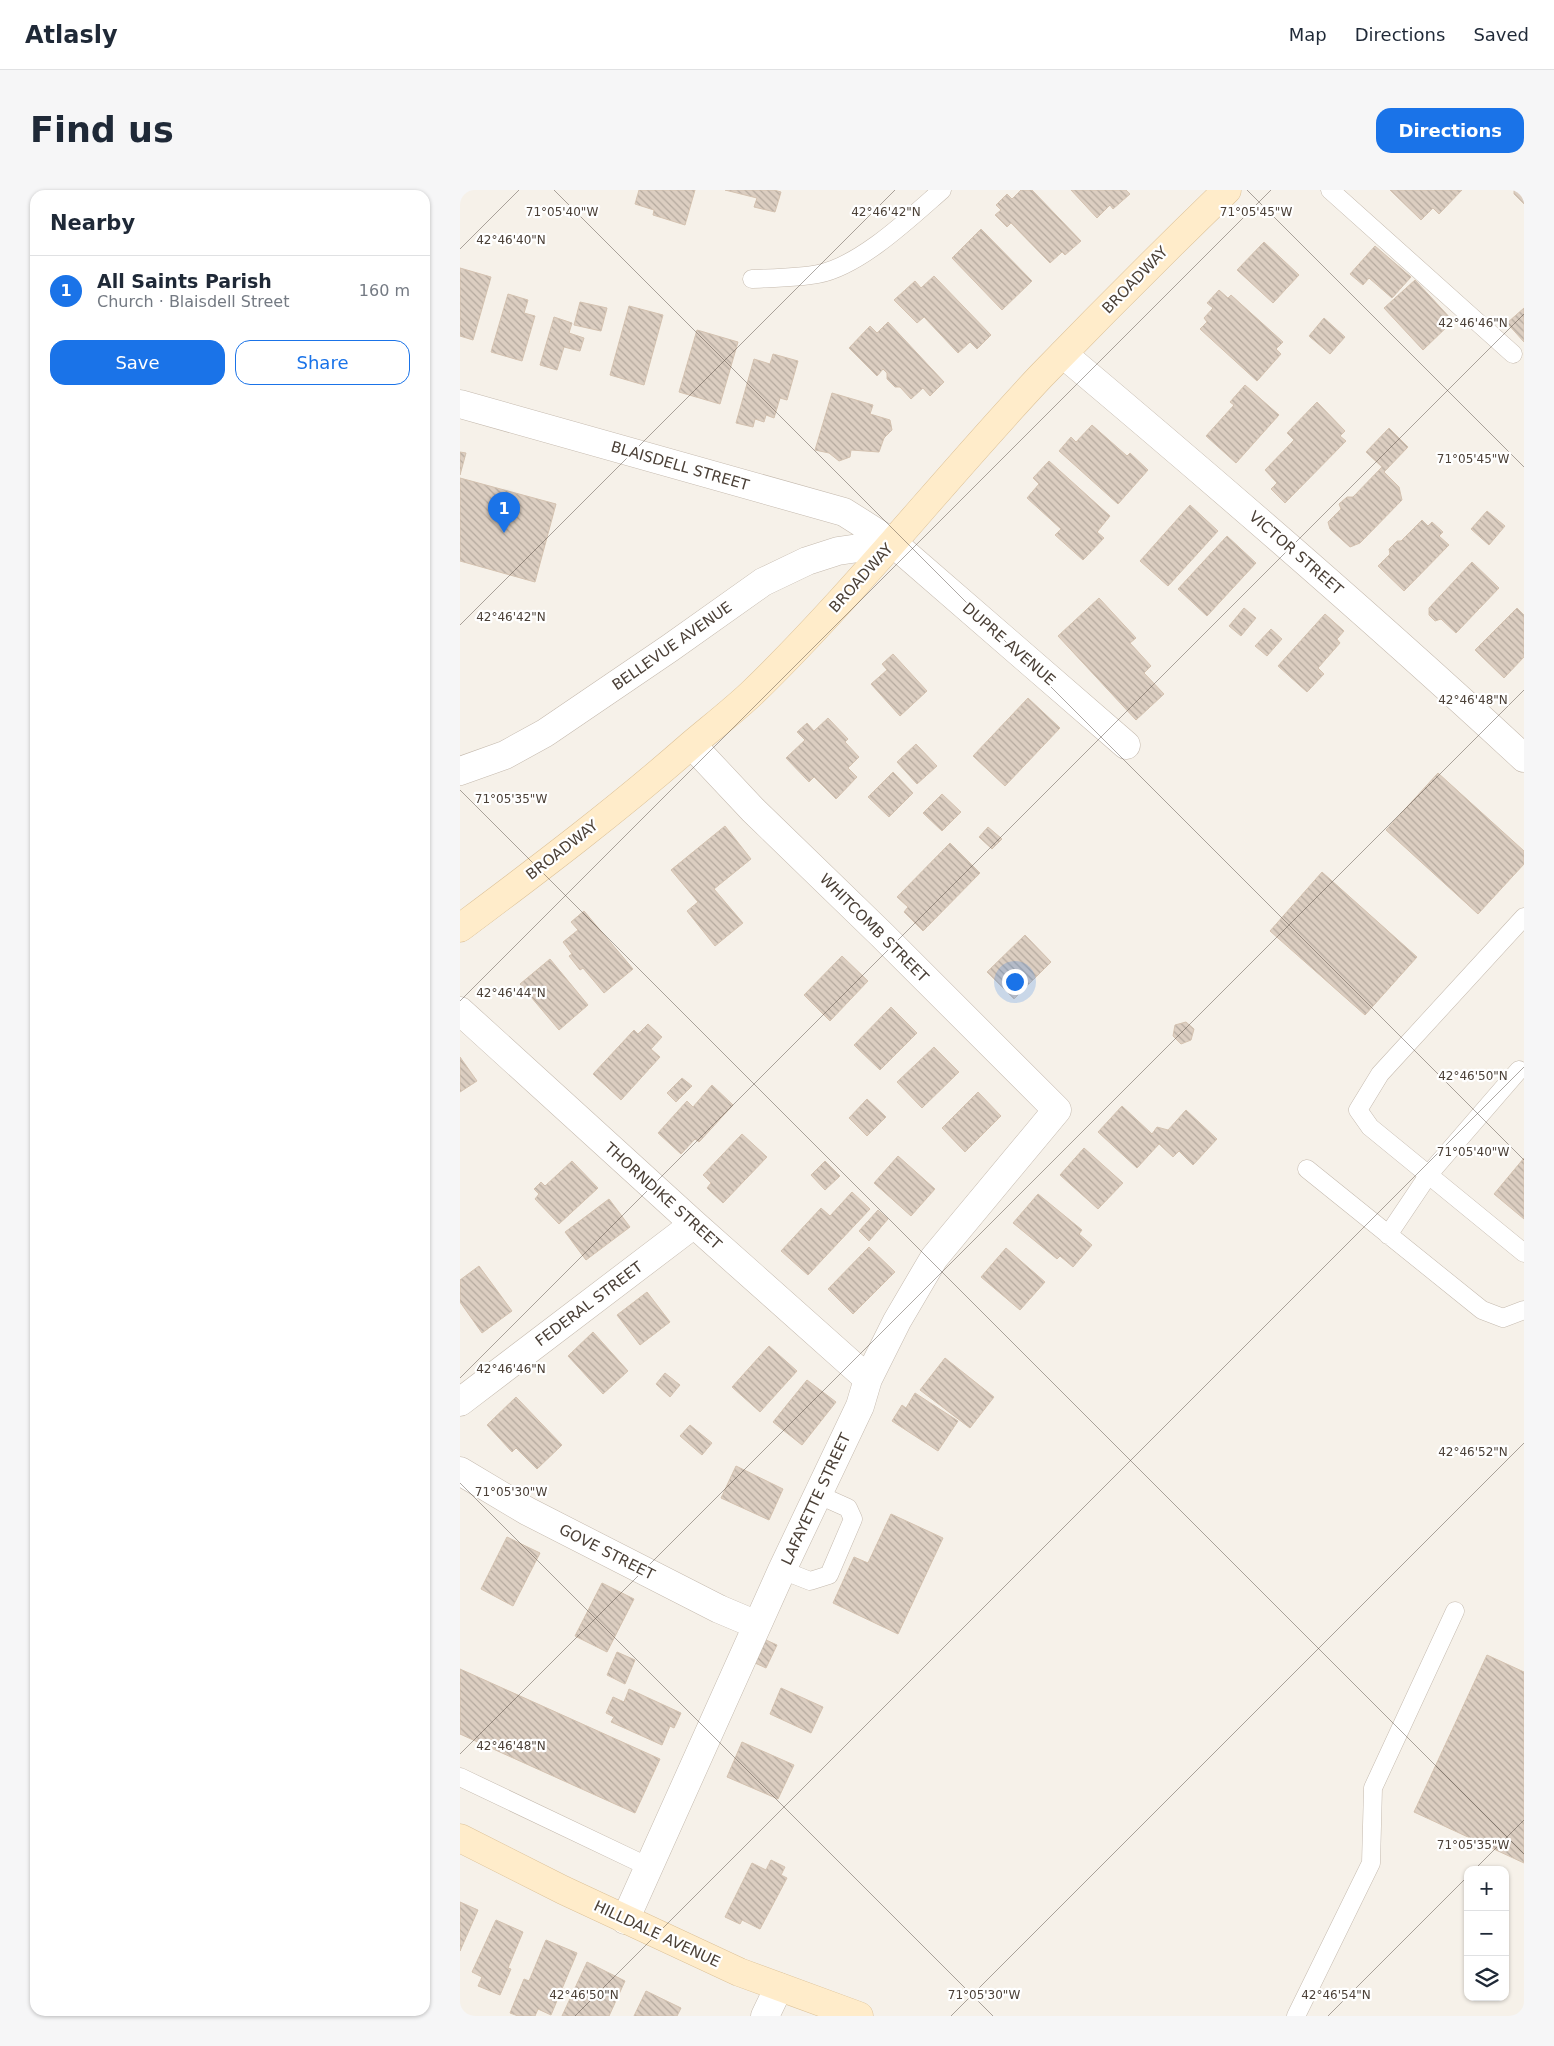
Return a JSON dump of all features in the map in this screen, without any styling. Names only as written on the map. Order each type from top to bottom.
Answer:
[{"type":"main road","name":"BROADWAY","points":[[460,928],[571,844],[660,773],[750,694],[816,628],[1041,377],[1164,251],[1227,190]]},
{"type":"main road","name":"HILLDALE AVENUE","points":[[460,1838],[625,1920],[739,1972],[859,2016]]},
{"type":"street","name":"VICTOR STREET","points":[[1063,354],[1236,500],[1421,663],[1524,758]]},
{"type":"street","name":"BLAISDELL STREET","points":[[460,404],[844,512],[893,543]]},
{"type":"street","name":"DUPRE AVENUE","points":[[893,543],[1126,745]]},
{"type":"street","name":"BELLEVUE AVENUE","points":[[460,771],[505,755],[545,733],[763,582],[806,562],[838,550],[893,543]]},
{"type":"street","name":"WHITCOMB STREET","points":[[692,745],[753,810],[882,935],[1057,1110]]},
{"type":"street","name":"THORNDIKE STREET","points":[[460,1011],[868,1379]]},
{"type":"street","name":"LAFAYETTE STREET","points":[[625,1920],[782,1570],[860,1406],[868,1379],[897,1321],[934,1258],[1057,1110]]},
{"type":"street","name":"FEDERAL STREET","points":[[460,1402],[694,1224]]},
{"type":"street","name":"GOVE STREET","points":[[460,1471],[527,1511],[719,1609],[757,1625]]},
{"type":"street","points":[[765,2016],[779,1987]]},
{"type":"lane","points":[[752,279],[819,274],[857,258],[918,212],[942,190]]},
{"type":"lane","points":[[1330,190],[1513,354]]},
{"type":"lane","points":[[1524,917],[1380,1074],[1358,1110],[1370,1127],[1430,1174],[1524,1253]]},
{"type":"lane","points":[[1388,1234],[1430,1174],[1519,1070]]},
{"type":"lane","points":[[1306,1169],[1482,1310],[1503,1318],[1524,1310]]},
{"type":"lane","points":[[782,1570],[810,1581],[829,1575],[853,1519],[848,1508],[818,1495]]},
{"type":"lane","points":[[1296,2016],[1371,1863],[1373,1788],[1455,1611]]},
{"type":"lane","points":[[460,1777],[649,1867]]},
{"type":"building","points":[[639,190],[695,190],[685,225],[653,215],[654,210],[635,204]]},
{"type":"building","points":[[725,190],[774,190],[781,192],[775,212],[754,207],[757,198]]},
{"type":"building","points":[[1021,190],[1032,190],[1081,241],[1065,255],[1062,252],[1050,263],[1011,223],[1007,227],[995,215],[1001,210],[996,205],[1007,194],[1012,199]]},
{"type":"building","points":[[1071,190],[1126,190],[1130,194],[1113,209],[1110,205],[1097,218]]},
{"type":"building","points":[[1390,190],[1462,190],[1439,214],[1433,208],[1421,220]]},
{"type":"building","points":[[1514,190],[1524,190],[1524,204],[1514,194]]},
{"type":"building","points":[[981,229],[1032,281],[1002,310],[952,258]]},
{"type":"building","points":[[1264,242],[1299,275],[1273,303],[1237,270]]},
{"type":"building","points":[[1375,246],[1411,277],[1392,298],[1369,278],[1363,285],[1350,274]]},
{"type":"building","points":[[460,268],[491,277],[473,340],[460,336]]},
{"type":"building","points":[[934,276],[991,335],[977,349],[970,342],[958,353],[924,317],[917,323],[894,300],[915,281],[921,288]]},
{"type":"building","points":[[1415,280],[1453,321],[1423,350],[1384,308]]},
{"type":"building","points":[[1219,290],[1228,298],[1231,295],[1283,342],[1276,349],[1281,354],[1257,381],[1200,329],[1207,322],[1204,318],[1213,308],[1207,303]]},
{"type":"building","points":[[508,294],[528,300],[524,313],[535,316],[522,361],[491,352]]},
{"type":"building","points":[[580,302],[607,308],[601,331],[574,325]]},
{"type":"building","points":[[629,306],[663,315],[644,385],[610,375]]},
{"type":"building","points":[[1524,308],[1524,342],[1507,323]]},
{"type":"building","points":[[554,317],[572,323],[569,333],[584,338],[580,351],[564,347],[557,370],[540,365]]},
{"type":"building","points":[[1324,318],[1345,337],[1330,354],[1309,336]]},
{"type":"building","points":[[888,322],[944,382],[930,396],[923,388],[911,399],[900,387],[895,387],[887,379],[887,373],[883,369],[877,376],[849,348],[870,326],[877,333]]},
{"type":"building","points":[[697,330],[738,342],[720,404],[679,392]]},
{"type":"building","points":[[773,354],[798,361],[787,400],[780,398],[774,418],[766,415],[764,422],[755,419],[753,427],[736,423],[754,359],[770,364]]},
{"type":"building","points":[[1245,385],[1279,415],[1236,463],[1206,436],[1234,405],[1230,402]]},
{"type":"building","points":[[832,393],[873,405],[870,414],[890,420],[892,430],[884,438],[879,452],[851,450],[850,457],[839,461],[829,453],[815,450]]},
{"type":"building","points":[[1317,402],[1345,431],[1340,436],[1346,441],[1285,503],[1271,489],[1277,483],[1265,470],[1294,440],[1287,433]]},
{"type":"building","points":[[1092,425],[1127,456],[1130,453],[1148,470],[1118,504],[1059,451],[1071,437],[1076,442]]},
{"type":"building","points":[[1389,428],[1408,447],[1384,472],[1399,487],[1402,500],[1360,543],[1350,547],[1330,529],[1328,522],[1341,509],[1339,504],[1347,497],[1353,497],[1382,467],[1366,452]]},
{"type":"building","points":[[460,452],[466,453],[460,475]]},
{"type":"building","points":[[1049,461],[1110,516],[1097,532],[1104,538],[1083,560],[1055,535],[1061,529],[1027,498],[1039,484],[1033,478]]},
{"type":"building","points":[[460,478],[556,504],[535,582],[460,561]]},
{"type":"building","points":[[1190,505],[1218,531],[1168,586],[1140,561]]},
{"type":"building","points":[[1487,511],[1505,526],[1489,545],[1471,529]]},
{"type":"building","points":[[1422,520],[1428,526],[1432,522],[1443,532],[1439,536],[1449,545],[1404,591],[1378,566],[1390,554],[1389,549],[1397,541],[1401,541]]},
{"type":"building","points":[[1227,536],[1256,563],[1207,616],[1178,589]]},
{"type":"building","points":[[1472,562],[1499,588],[1456,633],[1441,619],[1435,621],[1429,615],[1429,608]]},
{"type":"building","points":[[1099,598],[1136,638],[1130,643],[1151,666],[1144,673],[1164,694],[1136,720],[1058,636]]},
{"type":"building","points":[[1244,608],[1256,618],[1241,636],[1229,626]]},
{"type":"building","points":[[1517,608],[1524,615],[1524,657],[1504,678],[1475,650]]},
{"type":"building","points":[[1325,614],[1344,631],[1337,639],[1340,643],[1318,668],[1324,674],[1307,692],[1278,666]]},
{"type":"building","points":[[1271,629],[1282,639],[1267,656],[1255,646]]},
{"type":"building","points":[[893,654],[927,691],[900,716],[871,684],[887,670],[882,664]]},
{"type":"building","points":[[1028,698],[1060,728],[1005,786],[973,756]]},
{"type":"building","points":[[828,718],[848,739],[845,742],[859,757],[848,768],[857,777],[836,799],[814,777],[809,782],[786,758],[805,740],[797,732],[807,723],[814,731]]},
{"type":"building","points":[[916,744],[937,766],[917,784],[897,762]]},
{"type":"building","points":[[893,772],[913,793],[889,817],[868,797]]},
{"type":"building","points":[[1438,773],[1524,851],[1524,864],[1478,914],[1386,830]]},
{"type":"building","points":[[942,794],[961,812],[942,831],[923,813]]},
{"type":"building","points":[[725,826],[751,859],[714,889],[743,923],[715,946],[687,911],[698,902],[671,870]]},
{"type":"building","points":[[988,827],[1002,839],[992,849],[979,837]]},
{"type":"building","points":[[950,843],[980,873],[923,931],[904,912],[908,907],[897,897]]},
{"type":"building","points":[[1322,872],[1417,957],[1365,1015],[1270,931]]},
{"type":"building","points":[[584,911],[633,969],[604,993],[583,968],[580,970],[569,956],[572,954],[563,942],[578,930],[571,922]]},
{"type":"building","points":[[1025,935],[1051,962],[1014,999],[987,972]]},
{"type":"building","points":[[842,956],[868,981],[830,1021],[804,995]]},
{"type":"building","points":[[550,959],[588,1005],[559,1030],[520,984]]},
{"type":"building","points":[[891,1007],[917,1033],[880,1070],[854,1045]]},
{"type":"building","points":[[1186,1022],[1194,1029],[1191,1040],[1181,1044],[1173,1036],[1175,1025]]},
{"type":"building","points":[[648,1024],[662,1037],[651,1049],[660,1057],[621,1100],[593,1074],[634,1030],[638,1034]]},
{"type":"building","points":[[934,1047],[959,1072],[922,1108],[897,1082]]},
{"type":"building","points":[[460,1057],[477,1081],[460,1092]]},
{"type":"building","points":[[682,1078],[692,1086],[676,1102],[667,1093]]},
{"type":"building","points":[[712,1085],[733,1105],[699,1142],[695,1139],[681,1154],[658,1133],[687,1101],[693,1107]]},
{"type":"building","points":[[978,1092],[1001,1116],[965,1152],[942,1128]]},
{"type":"building","points":[[867,1099],[886,1117],[867,1136],[849,1118]]},
{"type":"building","points":[[1122,1106],[1152,1134],[1157,1127],[1168,1130],[1186,1110],[1217,1139],[1193,1165],[1179,1151],[1173,1157],[1159,1144],[1137,1168],[1098,1132]]},
{"type":"building","points":[[742,1134],[767,1157],[723,1203],[707,1188],[711,1183],[703,1175]]},
{"type":"building","points":[[1084,1148],[1123,1183],[1098,1209],[1060,1175]]},
{"type":"building","points":[[898,1156],[935,1189],[911,1216],[874,1183]]},
{"type":"building","points":[[1524,1158],[1524,1219],[1494,1194]]},
{"type":"building","points":[[572,1161],[598,1188],[559,1224],[535,1199],[539,1194],[534,1189],[541,1182],[545,1186]]},
{"type":"building","points":[[825,1161],[840,1176],[825,1190],[811,1175]]},
{"type":"building","points":[[852,1192],[870,1209],[808,1275],[781,1251],[821,1208],[830,1216]]},
{"type":"building","points":[[1038,1194],[1082,1230],[1079,1234],[1092,1245],[1073,1267],[1060,1256],[1057,1259],[1013,1223]]},
{"type":"building","points":[[609,1199],[630,1227],[586,1260],[565,1232]]},
{"type":"building","points":[[878,1210],[888,1219],[869,1241],[859,1231]]},
{"type":"building","points":[[869,1247],[895,1272],[853,1314],[828,1289]]},
{"type":"building","points":[[1006,1248],[1045,1282],[1020,1310],[981,1277]]},
{"type":"building","points":[[479,1266],[512,1311],[482,1333],[460,1302],[460,1280]]},
{"type":"building","points":[[647,1292],[670,1322],[640,1345],[617,1315]]},
{"type":"building","points":[[593,1332],[628,1371],[603,1394],[568,1356]]},
{"type":"building","points":[[769,1346],[797,1371],[760,1412],[732,1387]]},
{"type":"building","points":[[945,1358],[994,1397],[970,1428],[920,1390]]},
{"type":"building","points":[[665,1373],[680,1385],[670,1397],[656,1384]]},
{"type":"building","points":[[807,1380],[836,1402],[802,1445],[773,1422]]},
{"type":"building","points":[[915,1393],[958,1421],[938,1451],[892,1421],[902,1405],[906,1408]]},
{"type":"building","points":[[516,1397],[562,1445],[537,1469],[516,1448],[512,1452],[487,1425]]},
{"type":"building","points":[[690,1425],[712,1443],[702,1455],[680,1436]]},
{"type":"building","points":[[736,1466],[783,1489],[769,1520],[721,1498]]},
{"type":"building","points":[[891,1514],[943,1538],[898,1634],[833,1603],[854,1557],[868,1563]]},
{"type":"building","points":[[507,1537],[540,1553],[513,1606],[481,1589]]},
{"type":"building","points":[[602,1583],[634,1599],[607,1652],[575,1636]]},
{"type":"building","points":[[766,1640],[777,1645],[766,1668],[755,1663]]},
{"type":"building","points":[[617,1652],[635,1660],[625,1684],[607,1675]]},
{"type":"building","points":[[1487,1655],[1524,1672],[1524,1863],[1414,1812]]},
{"type":"building","points":[[460,1669],[660,1759],[635,1813],[460,1734]]},
{"type":"building","points":[[781,1688],[823,1707],[811,1733],[770,1714]]},
{"type":"building","points":[[629,1689],[681,1713],[674,1728],[670,1726],[662,1745],[611,1722],[614,1717],[606,1713],[613,1697],[624,1702]]},
{"type":"building","points":[[742,1742],[794,1765],[778,1799],[727,1777]]},
{"type":"building","points":[[771,1860],[785,1867],[781,1875],[787,1878],[760,1929],[742,1920],[740,1924],[725,1917],[752,1863],[766,1870]]},
{"type":"building","points":[[460,1902],[478,1910],[460,1951]]},
{"type":"building","points":[[496,1920],[523,1932],[508,1968],[511,1969],[500,1995],[478,1986],[482,1977],[472,1972]]},
{"type":"building","points":[[546,1940],[577,1953],[551,2015],[538,2009],[535,2016],[518,2016],[510,2013],[524,1979],[529,1981]]},
{"type":"building","points":[[587,1962],[625,1981],[609,2016],[562,2016]]},
{"type":"building","points":[[646,1991],[681,2008],[677,2016],[634,2016]]},
{"type":"place","name":"All Saints Parish","points":[[504,533]]}]
